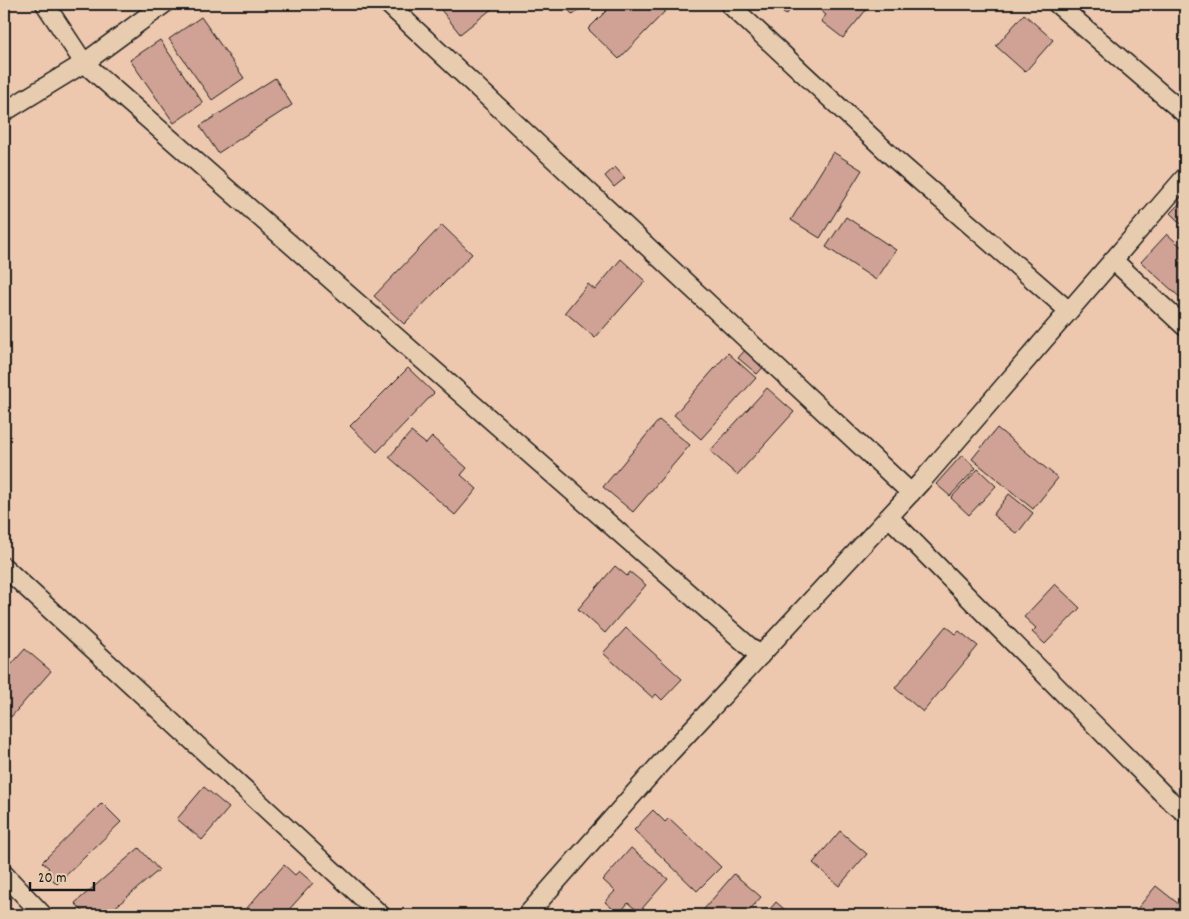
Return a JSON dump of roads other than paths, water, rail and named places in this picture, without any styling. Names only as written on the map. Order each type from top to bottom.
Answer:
[{"type":"street","points":[[45,4],[84,63],[760,656]]},
{"type":"street","points":[[4,112],[84,63],[164,4]]},
{"type":"street","points":[[388,4],[911,492]]},
{"type":"street","points":[[729,4],[897,161],[1069,311]]},
{"type":"street","points":[[1057,4],[1185,114]]},
{"type":"street","points":[[527,915],[667,756],[889,517],[1185,176]]},
{"type":"street","points":[[1114,260],[1185,326]]},
{"type":"street","points":[[889,517],[1160,791],[1185,813]]},
{"type":"street","points":[[4,568],[381,915]]},
{"type":"street","points":[[4,874],[43,915]]}]
